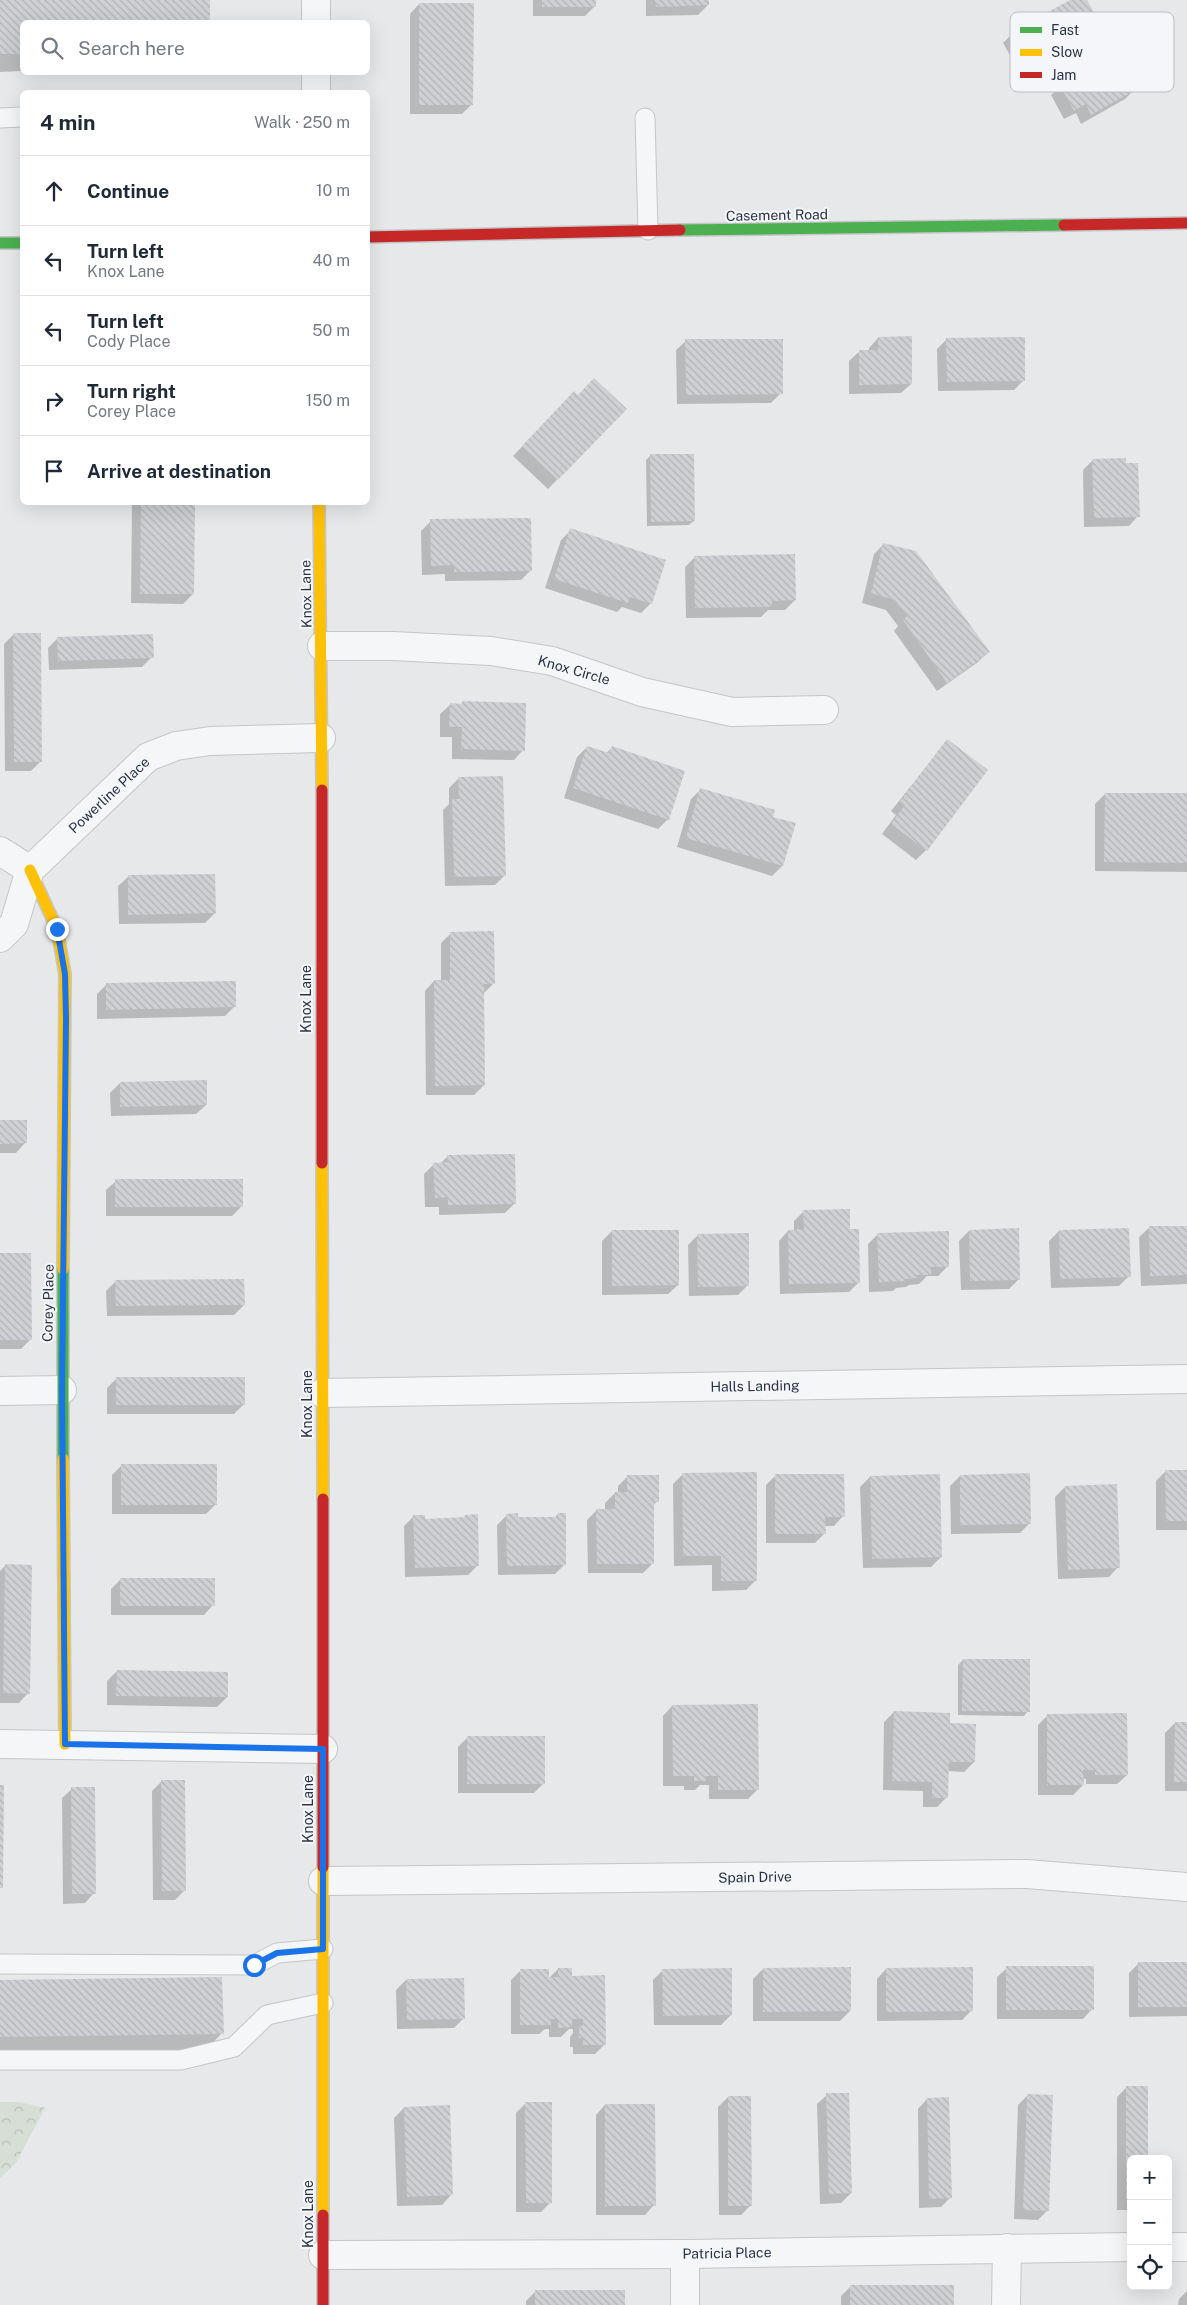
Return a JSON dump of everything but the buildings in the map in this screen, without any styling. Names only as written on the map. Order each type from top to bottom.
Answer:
[{"type":"street","points":[[316,0],[316,20]]},
{"type":"street","points":[[316,75],[316,90]]},
{"type":"street","name":"Casement Road","points":[[370,237],[648,230],[742,231],[1187,223]]},
{"type":"street","points":[[0,243],[20,243]]},
{"type":"street","name":"Knox Lane","points":[[319,505],[322,646],[323,2305]]},
{"type":"street","name":"Knox Circle","points":[[322,646],[393,646],[491,651],[552,662],[642,692],[732,712],[824,710]]},
{"type":"street","name":"Powerline Place","points":[[0,938],[14,924],[30,870],[148,757],[176,746],[210,741],[321,738]]},
{"type":"street","points":[[0,851],[30,870]]},
{"type":"street","points":[[0,875],[30,870]]},
{"type":"street","name":"Corey Place","points":[[30,870],[57,929],[65,974],[62,1390],[65,1744]]},
{"type":"street","name":"Halls Landing","points":[[322,1393],[1187,1379]]},
{"type":"street","points":[[0,1391],[62,1390]]},
{"type":"street","points":[[0,1744],[323,1749]]},
{"type":"street","name":"Spain Drive","points":[[323,1881],[1027,1874],[1187,1887]]},
{"type":"street","name":"Patricia Place","points":[[323,2254],[685,2254],[1127,2247]]},
{"type":"street","points":[[1172,2247],[1187,2247]]},
{"type":"street","points":[[1006,2305],[1007,2248]]},
{"type":"street","points":[[685,2254],[685,2305]]},
{"type":"lane","points":[[0,118],[20,117]]},
{"type":"lane","points":[[645,118],[648,230]]},
{"type":"lane","points":[[0,1964],[254,1965],[277,1953],[323,1949]]},
{"type":"lane","points":[[0,2060],[181,2060],[234,2047],[267,2015],[323,2004]]},
{"type":"green space","points":[[0,2102],[19,2102],[45,2108],[16,2163],[0,2178]]},
{"type":"traffic: fast","points":[[680,230],[1064,225]]},
{"type":"traffic: fast","points":[[0,243],[20,243]]},
{"type":"traffic: fast","points":[[63,1269],[63,1459]]},
{"type":"traffic: slow","points":[[319,505],[322,790]]},
{"type":"traffic: slow","points":[[30,870],[57,929],[65,974],[63,1269]]},
{"type":"traffic: slow","points":[[322,1163],[323,1499]]},
{"type":"traffic: slow","points":[[63,1459],[65,1744]]},
{"type":"traffic: slow","points":[[323,1867],[323,2215]]},
{"type":"traffic: jam","points":[[1064,225],[1187,223]]},
{"type":"traffic: jam","points":[[370,237],[680,230]]},
{"type":"traffic: jam","points":[[322,790],[322,1163]]},
{"type":"traffic: jam","points":[[323,1499],[323,1867]]},
{"type":"traffic: jam","points":[[323,2215],[323,2305]]},
{"type":"route","points":[[57,929],[65,974],[66,1019],[62,1390],[65,1744],[323,1749],[323,1949],[277,1953],[254,1965]]}]
